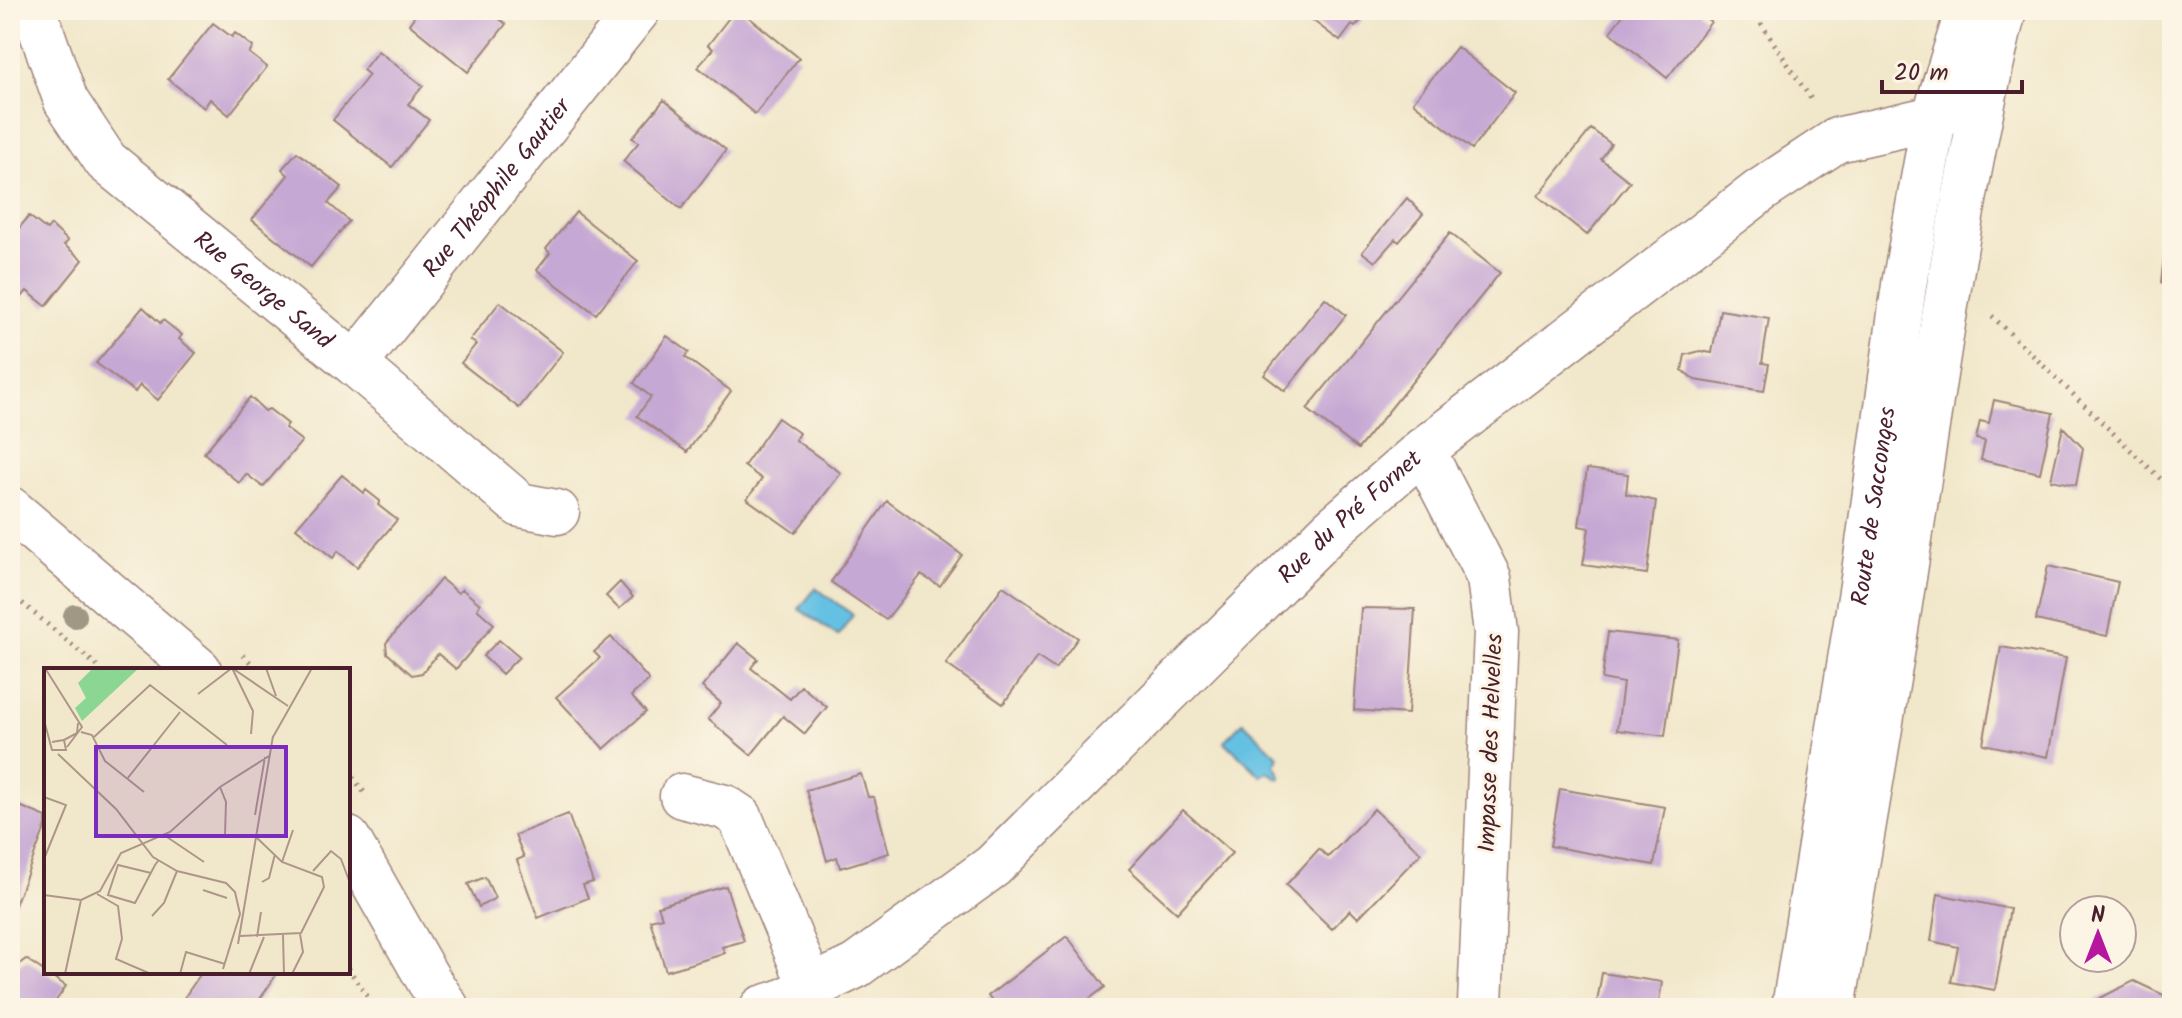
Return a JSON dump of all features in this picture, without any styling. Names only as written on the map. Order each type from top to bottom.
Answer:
[{"type":"street","name":"Rue George Sand","points":[[34,10],[66,101],[106,161],[355,364],[520,505],[557,512]]},
{"type":"street","name":"Rue Théophile Gautier","points":[[355,364],[638,10]]},
{"type":"street","name":"Route de Sacconges","points":[[1794,1008],[1863,579],[1904,285],[1934,118],[1968,10]]},
{"type":"street","name":"Route de Sacconges","points":[[1833,1008],[1902,591],[1946,296],[1983,94],[2004,10]]},
{"type":"street","name":"Rue du Pré Fornet","points":[[786,1001],[856,966],[993,866],[1331,530],[1423,450],[1760,191],[1837,140],[1934,118],[1983,94]]},
{"type":"street","name":"Impasse des Helvelles","points":[[1423,450],[1489,578],[1496,632],[1480,1004]]},
{"type":"street","points":[[10,509],[197,668]]},
{"type":"street","points":[[682,796],[725,807],[740,817],[786,1001]]},
{"type":"street","points":[[350,843],[447,1008]]},
{"type":"path","points":[[1752,10],[1837,140]]},
{"type":"path","points":[[1946,296],[1997,318],[2172,490]]},
{"type":"path","points":[[10,593],[100,668]]},
{"type":"path","points":[[350,971],[375,1008]]},
{"type":"water","points":[[816,588],[853,615],[838,636],[799,609]]},
{"type":"water","points":[[1243,722],[1279,757],[1275,765],[1281,776],[1279,779],[1268,772],[1261,776],[1224,741]]},
{"type":"building","points":[[419,10],[487,10],[506,24],[468,72],[409,24]]},
{"type":"building","points":[[735,10],[740,10],[799,58],[755,114],[698,67],[713,49],[708,45]]},
{"type":"building","points":[[1299,10],[1371,10],[1355,27],[1352,25],[1340,41]]},
{"type":"building","points":[[1627,10],[1697,10],[1711,22],[1667,78],[1610,32]]},
{"type":"building","points":[[213,23],[232,37],[235,33],[253,47],[249,53],[267,67],[229,115],[210,99],[204,108],[168,79]]},
{"type":"building","points":[[1457,47],[1515,93],[1472,149],[1413,102]]},
{"type":"building","points":[[378,51],[423,86],[408,104],[429,120],[392,167],[333,120],[369,75],[363,70]]},
{"type":"building","points":[[664,100],[726,150],[681,209],[623,161],[639,142],[632,138]]},
{"type":"building","points":[[1591,129],[1611,144],[1601,159],[1630,182],[1587,235],[1538,196]]},
{"type":"building","points":[[297,152],[342,187],[328,203],[349,221],[311,267],[252,220],[288,175],[282,169]]},
{"type":"building","points":[[1407,198],[1423,214],[1399,242],[1395,239],[1375,262],[1362,252]]},
{"type":"building","points":[[2172,205],[2172,297],[2161,282]]},
{"type":"building","points":[[576,212],[638,261],[596,314],[537,270],[550,253],[546,249]]},
{"type":"building","points":[[29,216],[47,230],[51,225],[68,241],[64,245],[83,260],[46,306],[27,291],[21,298],[10,289],[10,239]]},
{"type":"building","points":[[1450,233],[1500,273],[1358,449],[1307,409]]},
{"type":"building","points":[[1325,298],[1346,315],[1285,391],[1264,375]]},
{"type":"building","points":[[500,302],[563,352],[519,408],[461,363],[476,344],[470,340]]},
{"type":"building","points":[[143,307],[160,323],[163,320],[182,335],[179,339],[196,353],[158,400],[140,385],[135,392],[96,363]]},
{"type":"building","points":[[1720,310],[1769,318],[1762,363],[1769,364],[1764,391],[1695,380],[1682,370],[1685,355],[1700,351],[1712,353]]},
{"type":"building","points":[[667,336],[689,352],[685,357],[731,391],[687,452],[637,416],[651,397],[634,383]]},
{"type":"building","points":[[250,397],[265,411],[269,409],[288,424],[285,428],[302,441],[263,487],[246,474],[239,483],[204,453]]},
{"type":"building","points":[[1994,400],[2053,413],[2040,473],[1981,460],[1985,441],[1976,439],[1980,421],[1989,423]]},
{"type":"building","points":[[778,418],[799,433],[795,440],[841,473],[795,533],[747,499],[762,479],[744,466]]},
{"type":"building","points":[[2063,427],[2083,448],[2076,485],[2051,480]]},
{"type":"building","points":[[1587,469],[1628,474],[1626,494],[1656,501],[1647,574],[1583,565],[1589,528],[1579,526]]},
{"type":"building","points":[[342,475],[364,493],[366,490],[380,501],[378,505],[397,520],[357,567],[338,551],[333,558],[296,528]]},
{"type":"building","points":[[887,501],[962,555],[940,586],[921,575],[886,620],[831,582]]},
{"type":"building","points":[[2048,566],[2118,582],[2107,636],[2036,620]]},
{"type":"building","points":[[441,579],[458,593],[462,589],[480,604],[477,609],[494,624],[456,669],[438,654],[422,673],[412,675],[387,653],[386,643]]},
{"type":"building","points":[[620,582],[633,597],[619,609],[606,596]]},
{"type":"building","points":[[1003,586],[1078,638],[1055,669],[1037,657],[1003,704],[946,664]]},
{"type":"building","points":[[1361,608],[1415,609],[1408,714],[1354,710]]},
{"type":"building","points":[[1608,632],[1678,640],[1665,736],[1617,730],[1623,683],[1602,679]]},
{"type":"building","points":[[611,637],[649,680],[631,696],[646,712],[604,749],[556,697],[600,658],[594,652]]},
{"type":"building","points":[[499,640],[519,657],[502,674],[483,656]]},
{"type":"building","points":[[738,643],[758,659],[751,668],[790,699],[801,686],[827,707],[805,734],[783,716],[751,755],[708,719],[721,703],[702,687]]},
{"type":"building","points":[[2001,647],[2066,658],[2048,757],[1983,744]]},
{"type":"building","points":[[861,774],[868,797],[874,797],[889,853],[840,868],[837,857],[827,861],[806,790]]},
{"type":"building","points":[[2172,777],[2172,810],[2164,808]]},
{"type":"building","points":[[1560,789],[1665,807],[1654,865],[1550,846]]},
{"type":"building","points":[[10,802],[44,816],[44,830],[10,918]]},
{"type":"building","points":[[1374,809],[1421,853],[1358,918],[1350,910],[1332,929],[1286,885],[1319,849],[1328,857]]},
{"type":"building","points":[[1183,810],[1232,853],[1177,913],[1129,869]]},
{"type":"building","points":[[568,814],[593,882],[583,885],[588,898],[538,918],[517,860],[524,857],[515,835]]},
{"type":"building","points":[[485,877],[495,898],[479,907],[468,884]]},
{"type":"building","points":[[726,886],[744,941],[722,947],[725,953],[666,971],[650,920],[662,917],[658,906]]},
{"type":"building","points":[[1938,894],[2010,909],[1995,990],[1951,982],[1958,947],[1931,941]]},
{"type":"building","points":[[1067,936],[1105,987],[1077,1008],[1061,1008],[1056,1002],[1049,1008],[997,1008],[988,996]]},
{"type":"building","points":[[26,959],[66,986],[51,1008],[10,1008],[10,971]]},
{"type":"building","points":[[1602,973],[1662,982],[1658,1008],[1596,1008]]},
{"type":"building","points":[[201,974],[277,974],[254,1008],[177,1008]]},
{"type":"building","points":[[2134,981],[2172,999],[2172,1008],[2085,1008],[2086,1005]]}]
